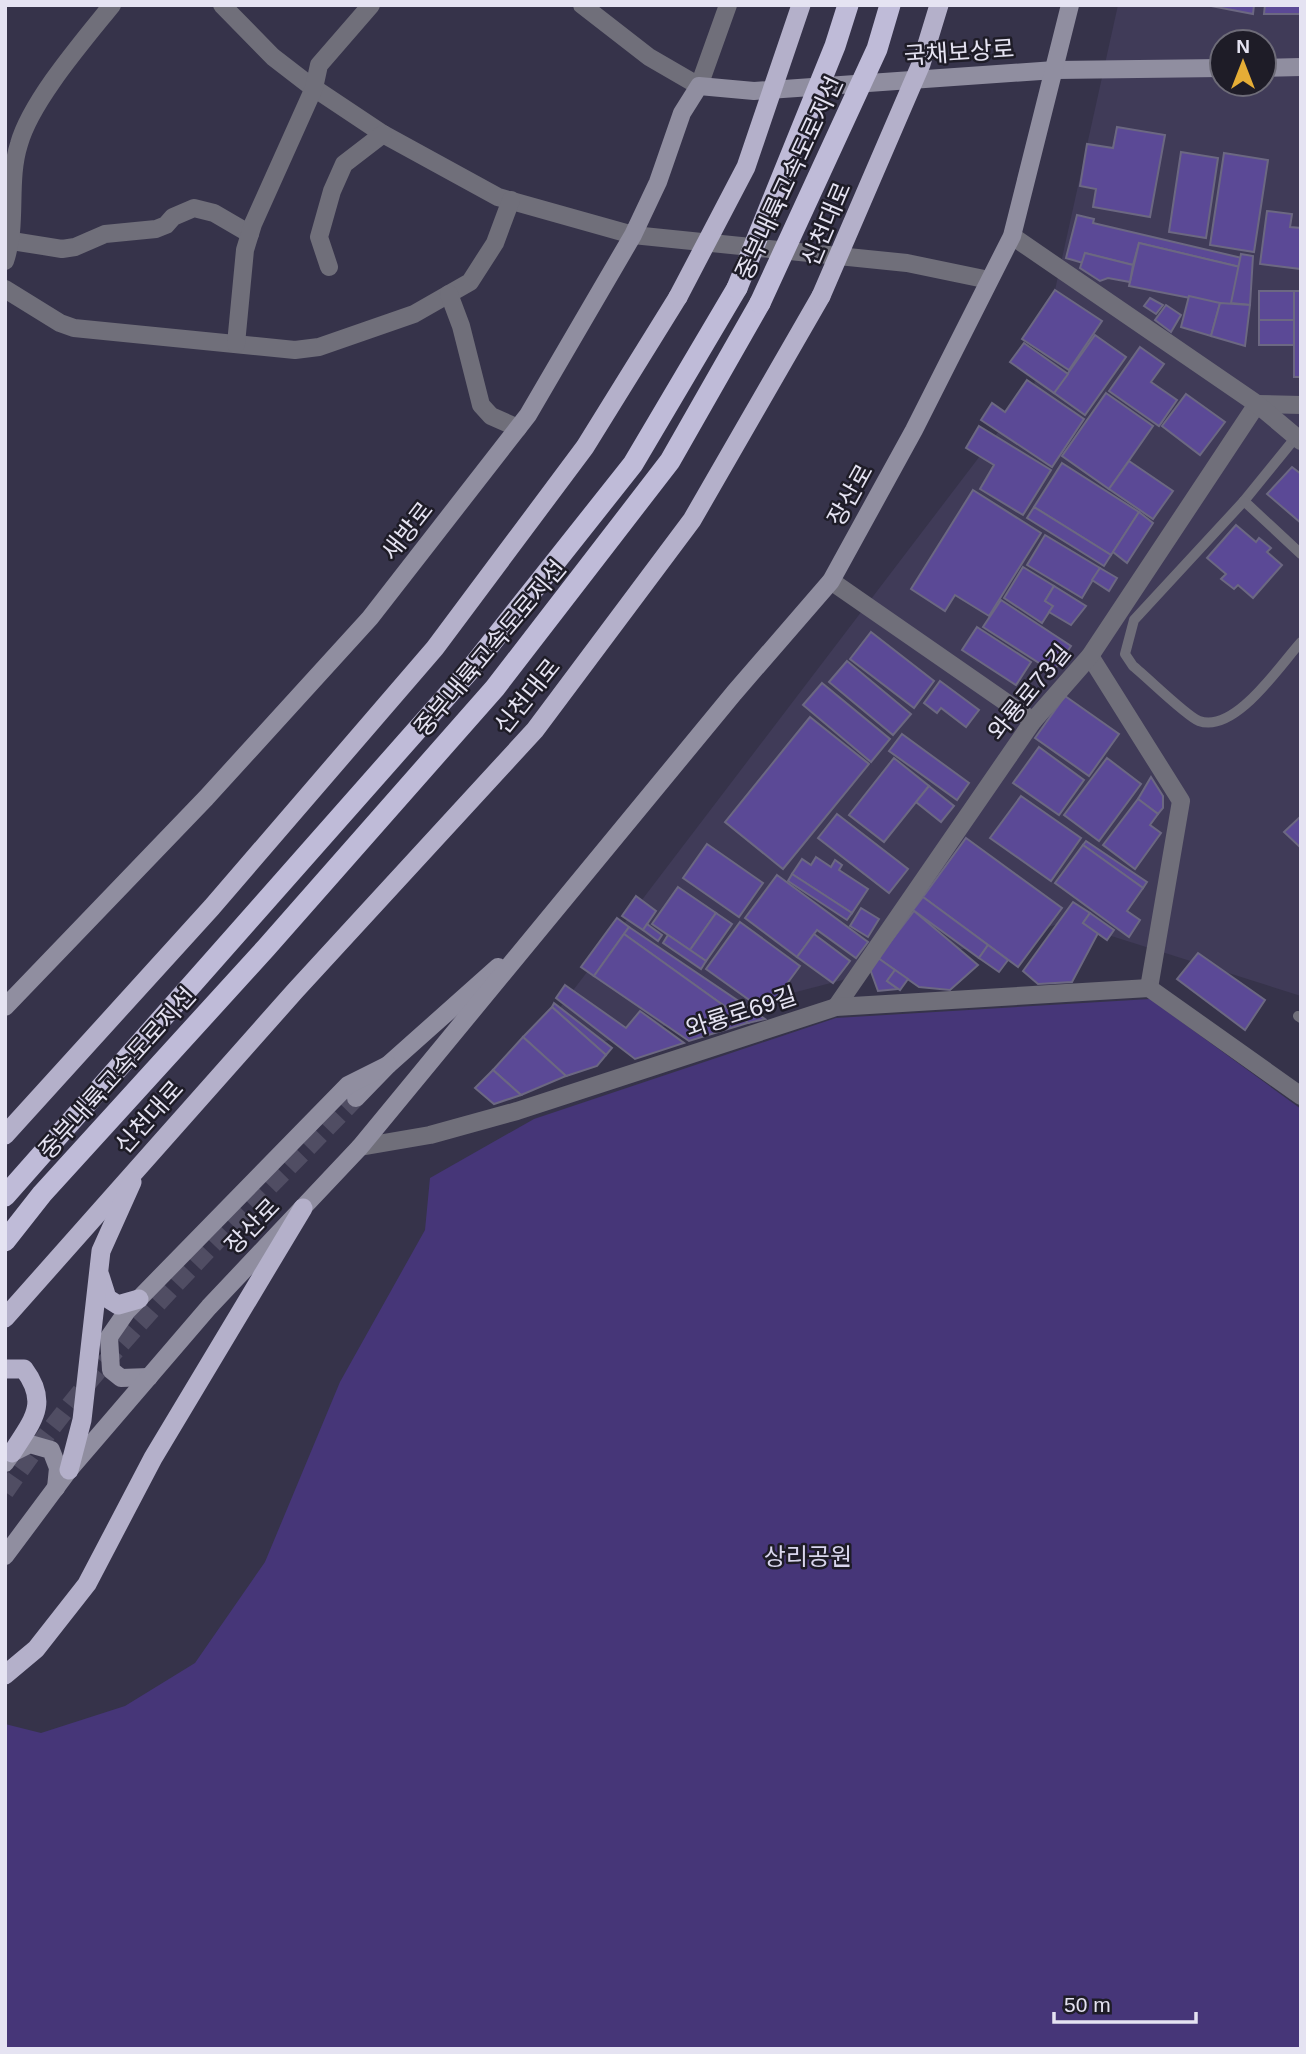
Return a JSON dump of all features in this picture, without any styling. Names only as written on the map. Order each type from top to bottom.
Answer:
[{"type":"highway","points":[[5,1135],[212,907],[435,648],[585,447],[678,297],[746,167],[801,5]]},
{"type":"highway","name":"중부내륙고속도로지선","points":[[5,1196],[469,671],[633,464],[737,288],[835,46],[848,5]]},
{"type":"highway","name":"중부내륙고속도로지선","points":[[5,1241],[42,1194],[266,948],[495,688],[670,461],[760,303],[877,49],[890,5]]},
{"type":"highway","name":"신천대로","points":[[5,1318],[143,1160],[535,730],[692,520],[821,296],[921,64],[939,5]]},
{"type":"highway","points":[[69,1469],[82,1420],[101,1251],[143,1160]]},
{"type":"highway","points":[[5,1675],[36,1649],[87,1584],[153,1458],[303,1208]]},
{"type":"highway","points":[[99,1273],[107,1298],[118,1305],[139,1299]]},
{"type":"highway","points":[[5,1369],[24,1369],[35,1384],[38,1412],[9,1458]]},
{"type":"main road","name":"장산로","points":[[5,1556],[69,1469],[209,1307],[360,1147],[734,692],[831,581],[914,430],[1012,236],[1070,5]]},
{"type":"main road","points":[[1278,68],[1301,67]]},
{"type":"main road","name":"국채보상로","points":[[699,86],[754,91],[1055,70],[1208,68]]},
{"type":"main road","name":"새방로","points":[[5,1007],[206,799],[370,618],[518,428],[633,235],[657,181],[682,113],[699,86]]},
{"type":"main road","name":"장산로","points":[[356,1098],[388,1065],[538,932]]},
{"type":"main road","points":[[149,1377],[121,1378],[111,1370],[109,1338],[139,1299],[348,1085],[388,1065]]},
{"type":"main road","points":[[9,1458],[30,1444],[51,1450],[58,1468],[56,1488]]},
{"type":"street","points":[[5,261],[12,242],[19,143],[40,102],[112,5]]},
{"type":"street","points":[[222,5],[273,57],[314,88],[383,134],[498,197],[633,235],[907,263],[989,280]]},
{"type":"street","points":[[236,344],[241,284],[250,234],[314,88],[319,65],[371,5]]},
{"type":"street","points":[[582,5],[649,57],[699,86]]},
{"type":"street","name":"새방로","points":[[699,86],[728,5]]},
{"type":"street","points":[[329,267],[319,237],[332,191],[344,164],[383,134]]},
{"type":"street","points":[[5,289],[60,323],[74,328],[295,350],[318,347],[414,314],[470,282],[495,243],[511,201]]},
{"type":"street","points":[[12,242],[62,249],[75,247],[105,234],[156,229],[166,225],[173,216],[194,208],[214,213],[250,234]]},
{"type":"street","points":[[1012,236],[1257,404],[1298,439]]},
{"type":"street","points":[[449,294],[461,326],[481,405],[491,416],[518,428]]},
{"type":"street","points":[[1257,404],[1301,405]]},
{"type":"street","name":"와룡로73길","points":[[836,1007],[1033,721],[1090,656],[1257,404]]},
{"type":"street","points":[[831,581],[1033,721]]},
{"type":"street","points":[[1090,656],[1181,801],[1149,988],[1301,1096]]},
{"type":"street","name":"와룡로69길","points":[[360,1147],[430,1135],[517,1111],[836,1007],[1149,988]]},
{"type":"lane","points":[[1298,439],[1134,620],[1125,654],[1133,666],[1199,721],[1218,722],[1239,712],[1301,642]]},
{"type":"lane","points":[[1244,501],[1301,554]]},
{"type":"shaded area","points":[[1118,5],[1301,5],[1301,996],[1067,922],[517,1064],[1034,385]]},
{"type":"green space","name":"상리공원","points":[[1150,999],[1301,1109],[1301,2049],[5,2049],[5,1724],[41,1733],[125,1706],[195,1663],[265,1562],[340,1382],[425,1230],[430,1178],[534,1119],[836,1018]]},
{"type":"building","points":[[1206,5],[1254,5],[1253,14]]},
{"type":"building","points":[[1265,5],[1301,5],[1301,14],[1264,14]]},
{"type":"building","points":[[1117,127],[1165,135],[1150,217],[1093,207],[1096,189],[1080,186],[1087,144],[1113,148]]},
{"type":"building","points":[[1181,152],[1218,158],[1206,238],[1169,232]]},
{"type":"building","points":[[1224,153],[1268,160],[1254,252],[1210,245]]},
{"type":"building","points":[[1267,211],[1292,214],[1290,227],[1301,228],[1301,269],[1260,264]]},
{"type":"building","points":[[1077,215],[1094,219],[1093,223],[1242,258],[1240,267],[1139,243],[1133,265],[1085,253],[1083,263],[1066,258]]},
{"type":"building","points":[[1139,243],[1240,267],[1231,306],[1129,286]]},
{"type":"building","points":[[1085,253],[1133,265],[1130,282],[1108,278],[1100,281],[1080,268]]},
{"type":"building","points":[[1241,254],[1253,256],[1250,305],[1231,303]]},
{"type":"building","points":[[1055,290],[1102,321],[1069,370],[1022,339]]},
{"type":"building","points":[[1259,291],[1294,291],[1294,320],[1259,320]]},
{"type":"building","points":[[1294,291],[1301,291],[1301,377],[1294,377]]},
{"type":"building","points":[[1189,296],[1220,303],[1211,336],[1181,327]]},
{"type":"building","points":[[1150,298],[1163,305],[1156,314],[1144,306]]},
{"type":"building","points":[[1220,303],[1250,305],[1245,346],[1211,336]]},
{"type":"building","points":[[1166,305],[1181,315],[1171,332],[1155,320]]},
{"type":"building","points":[[1259,320],[1294,320],[1294,345],[1259,345]]},
{"type":"building","points":[[1095,335],[1126,357],[1085,415],[1054,393]]},
{"type":"building","points":[[1024,343],[1068,374],[1054,393],[1010,362]]},
{"type":"building","points":[[1140,347],[1164,364],[1151,382],[1177,400],[1159,426],[1109,391]]},
{"type":"building","points":[[1027,380],[1084,419],[1052,467],[981,420],[992,403],[1005,412]]},
{"type":"building","points":[[1106,393],[1153,426],[1109,489],[1062,456]]},
{"type":"building","points":[[1186,394],[1225,422],[1200,455],[1162,426]]},
{"type":"building","points":[[979,426],[1051,470],[1023,515],[980,489],[994,465],[966,448]]},
{"type":"building","points":[[1129,461],[1173,491],[1153,519],[1109,489]]},
{"type":"building","points":[[1062,463],[1139,512],[1111,555],[1034,507]]},
{"type":"building","points":[[1292,467],[1301,474],[1301,523],[1267,494]]},
{"type":"building","points":[[973,490],[1041,533],[989,616],[955,595],[945,611],[911,589]]},
{"type":"building","points":[[1034,507],[1111,555],[1104,566],[1027,518]]},
{"type":"building","points":[[1139,512],[1153,523],[1127,563],[1113,552]]},
{"type":"building","points":[[1236,525],[1256,542],[1259,538],[1271,548],[1267,552],[1282,565],[1253,598],[1238,585],[1234,589],[1221,579],[1226,574],[1207,558]]},
{"type":"building","points":[[1045,535],[1100,568],[1082,598],[1027,565]]},
{"type":"building","points":[[1023,567],[1054,586],[1045,601],[1053,606],[1042,623],[1004,598]]},
{"type":"building","points":[[1100,568],[1117,578],[1109,591],[1092,580]]},
{"type":"building","points":[[1054,586],[1086,606],[1071,625],[1049,612],[1053,606],[1045,601]]},
{"type":"building","points":[[1001,600],[1071,646],[1053,672],[983,627]]},
{"type":"building","points":[[977,627],[1031,662],[1016,685],[962,650]]},
{"type":"building","points":[[871,632],[934,681],[914,708],[850,659]]},
{"type":"building","points":[[847,661],[911,714],[893,735],[829,682]]},
{"type":"building","points":[[940,681],[979,710],[966,727],[941,708],[937,713],[924,703]]},
{"type":"building","points":[[822,683],[890,739],[871,762],[803,705]]},
{"type":"building","points":[[1065,696],[1119,734],[1089,776],[1035,738]]},
{"type":"building","points":[[810,717],[869,764],[783,869],[725,822]]},
{"type":"building","points":[[902,734],[969,783],[957,800],[889,751]]},
{"type":"building","points":[[1039,747],[1084,780],[1059,815],[1013,783]]},
{"type":"building","points":[[894,758],[929,786],[884,842],[849,815]]},
{"type":"building","points":[[1107,758],[1141,784],[1099,841],[1064,815]]},
{"type":"building","points":[[1151,777],[1163,796],[1163,808],[1158,814],[1138,799]]},
{"type":"building","points":[[929,786],[954,806],[941,822],[916,802]]},
{"type":"building","points":[[1021,796],[1081,838],[1051,881],[990,838]]},
{"type":"building","points":[[1138,799],[1158,814],[1150,825],[1161,833],[1135,869],[1103,845]]},
{"type":"building","points":[[837,814],[908,869],[889,893],[818,838]]},
{"type":"building","points":[[1301,816],[1301,848],[1284,832]]},
{"type":"building","points":[[966,838],[1062,908],[1018,967],[923,897]]},
{"type":"building","points":[[1086,841],[1147,882],[1143,888],[1083,845]]},
{"type":"building","points":[[707,844],[763,883],[739,917],[683,878]]},
{"type":"building","points":[[1083,845],[1143,888],[1127,911],[1140,920],[1129,937],[1055,883]]},
{"type":"building","points":[[816,857],[831,867],[835,860],[842,865],[839,870],[868,889],[852,913],[792,874],[802,859],[811,865]]},
{"type":"building","points":[[792,874],[852,913],[847,920],[788,881]]},
{"type":"building","points":[[777,875],[868,942],[856,958],[817,930],[797,957],[745,918]]},
{"type":"building","points":[[678,887],[716,913],[690,950],[652,924]]},
{"type":"building","points":[[636,896],[656,911],[643,930],[622,916]]},
{"type":"building","points":[[923,897],[988,945],[979,958],[913,910]]},
{"type":"building","points":[[1073,902],[1090,913],[1083,923],[1098,933],[1072,982],[1038,984],[1023,971]]},
{"type":"building","points":[[861,908],[879,919],[868,937],[850,926]]},
{"type":"building","points":[[914,911],[978,965],[950,990],[919,987],[878,958]]},
{"type":"building","points":[[716,913],[732,924],[706,961],[690,950]]},
{"type":"building","points":[[1090,913],[1114,930],[1107,940],[1083,923]]},
{"type":"building","points":[[617,918],[629,927],[594,976],[581,967]]},
{"type":"building","points":[[740,922],[800,966],[766,1012],[706,969]]},
{"type":"building","points":[[647,924],[662,935],[658,941],[643,930]]},
{"type":"building","points":[[629,927],[765,1019],[748,1023],[624,934]]},
{"type":"building","points":[[624,934],[748,1023],[689,1041],[594,976]]},
{"type":"building","points":[[814,934],[850,961],[833,983],[797,957]]},
{"type":"building","points":[[668,935],[706,961],[701,969],[663,943]]},
{"type":"building","points":[[988,945],[1008,960],[999,972],[979,958]]},
{"type":"building","points":[[1198,953],[1265,1000],[1245,1030],[1177,979]]},
{"type":"building","points":[[878,958],[895,970],[887,981],[898,989],[878,991],[870,969]]},
{"type":"building","points":[[895,970],[908,979],[900,990],[887,981]]},
{"type":"building","points":[[565,985],[626,1028],[640,1011],[684,1043],[635,1059],[556,998]]},
{"type":"building","points":[[554,1003],[612,1048],[606,1055],[552,1007]]},
{"type":"building","points":[[552,1007],[606,1055],[597,1066],[566,1076],[523,1037]]},
{"type":"building","points":[[523,1037],[566,1076],[521,1095],[493,1070]]},
{"type":"building","points":[[493,1070],[521,1095],[494,1104],[475,1088]]},
{"type":"tunnel","points":[[5,1492],[85,1387],[128,1337],[356,1098]]}]
